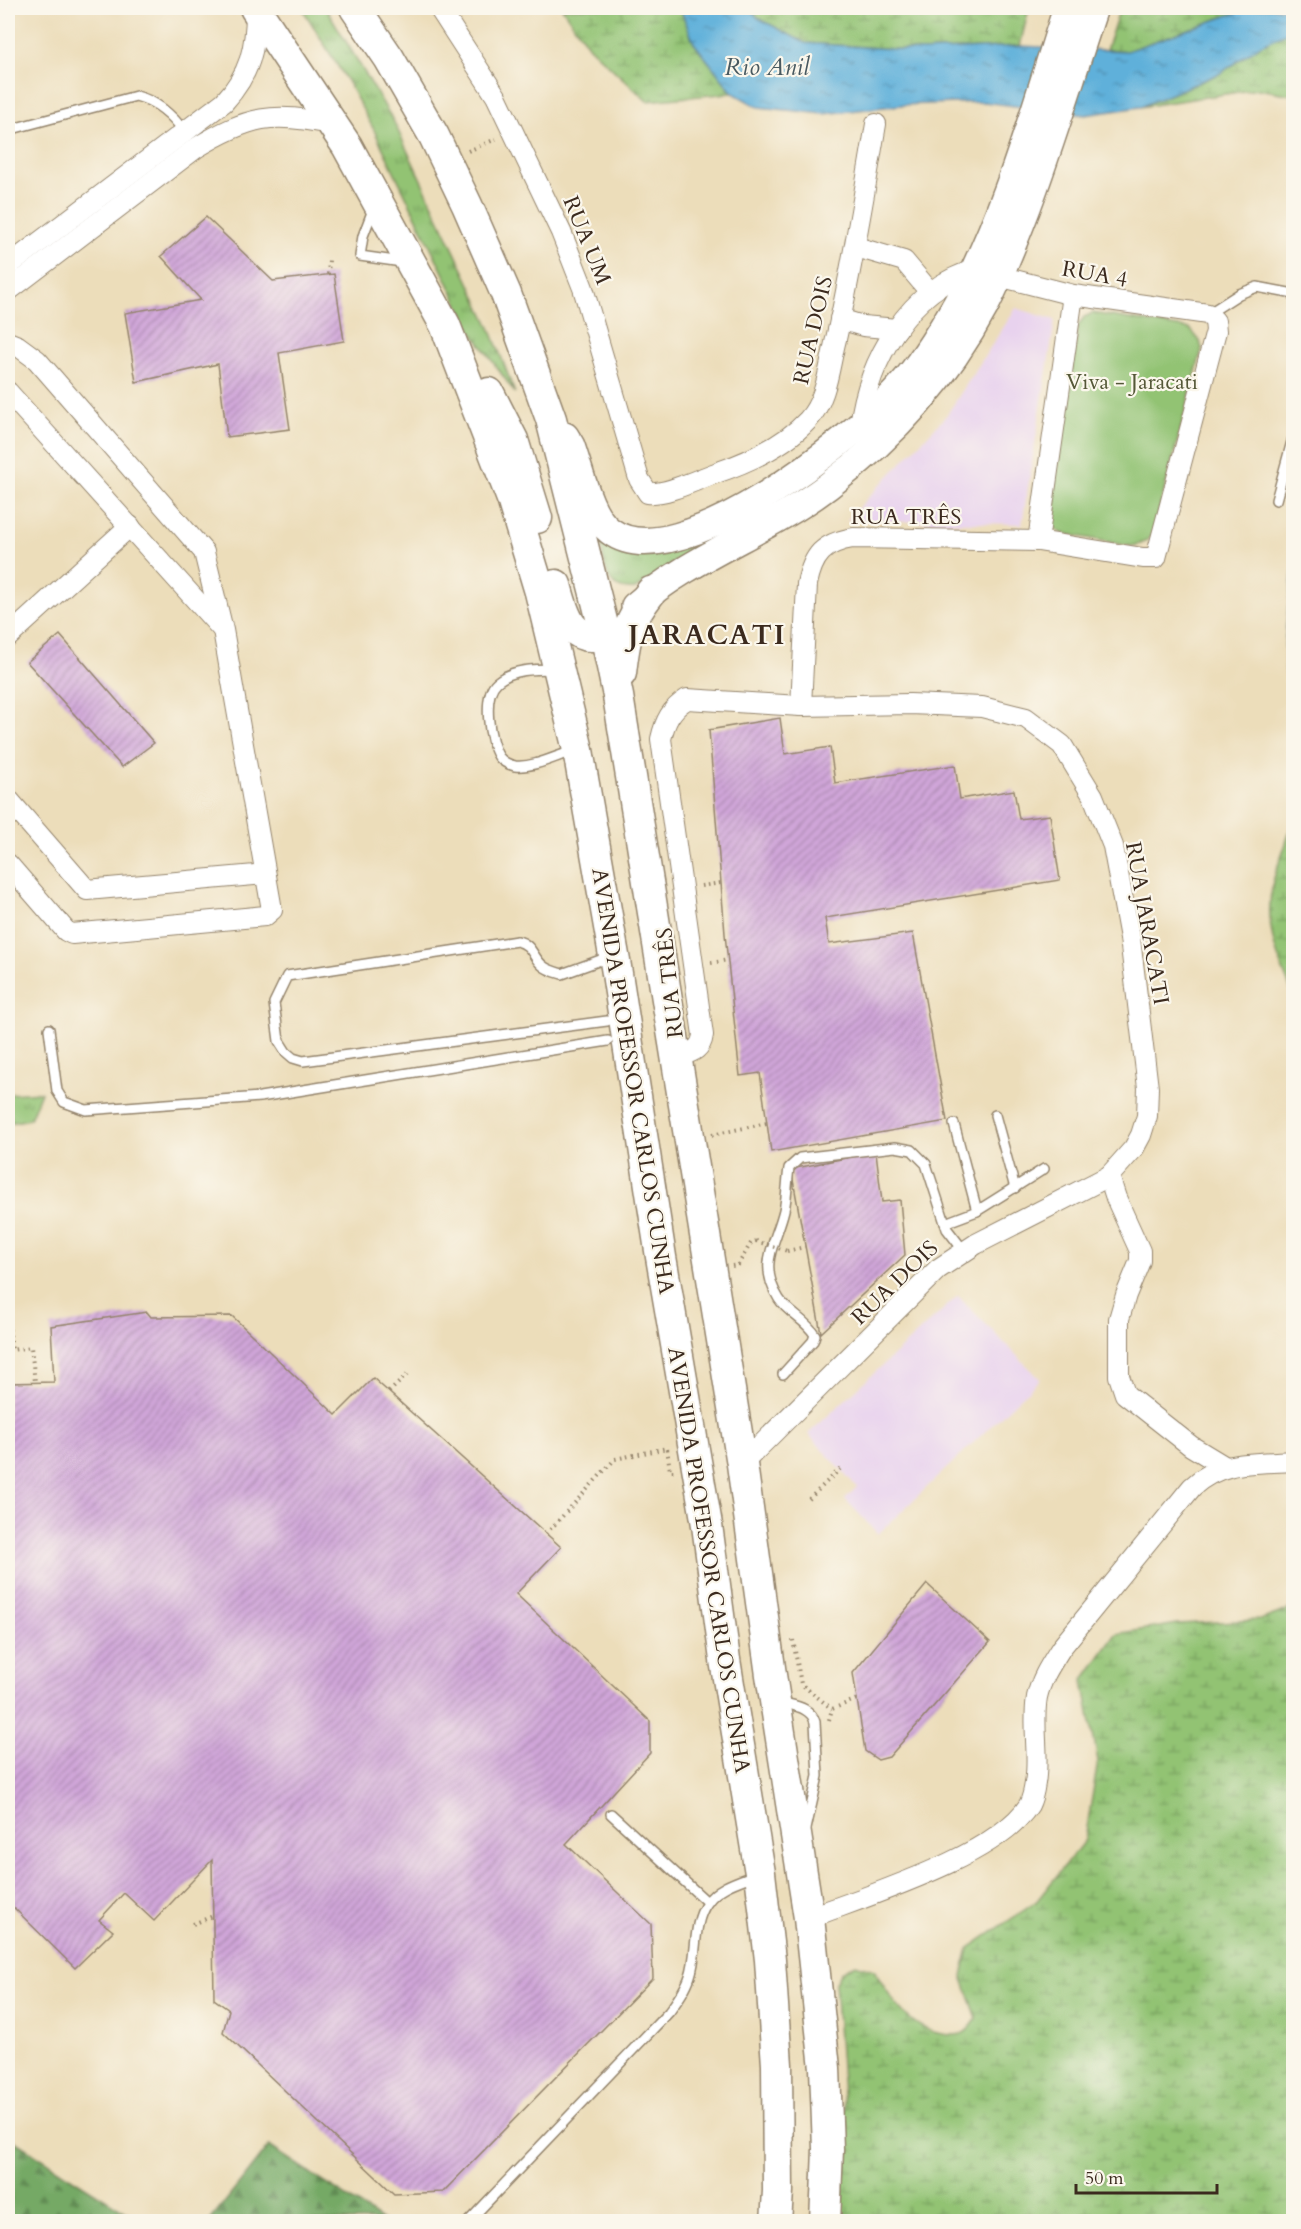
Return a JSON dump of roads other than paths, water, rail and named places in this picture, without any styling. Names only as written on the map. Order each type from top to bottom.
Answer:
[{"type":"main road","name":"AVENIDA PROFESSOR CARLOS CUNHA","points":[[355,8],[389,58],[434,136],[506,294],[551,419],[605,633],[618,696],[742,1464],[775,1700],[809,1918],[825,2068],[828,2149],[825,2222]]},
{"type":"main road","points":[[1023,183],[1067,8]]},
{"type":"main road","points":[[445,325],[488,392],[513,440],[566,619],[583,636],[590,637],[605,633],[651,592],[675,576],[783,516],[825,488],[888,434],[939,376],[978,317],[987,273],[1094,8]]},
{"type":"main road","name":"AVENIDA PROFESSOR CARLOS CUNHA","points":[[256,9],[333,125],[377,199],[445,325],[512,499],[540,592],[559,669],[578,750],[614,956],[760,1873],[770,1960],[777,2065],[778,2191],[776,2222]]},
{"type":"main road","points":[[551,419],[571,446],[596,516],[603,525],[621,538],[646,542],[678,537],[738,511],[771,491],[834,448],[860,426],[900,387],[920,361],[956,304],[987,273]]},
{"type":"main road","points":[[618,696],[627,632],[632,618],[651,592]]},
{"type":"street","name":"RUA UM","points":[[439,8],[496,96],[561,232],[583,288],[639,479],[648,493],[663,492]]},
{"type":"street","points":[[8,266],[224,102],[238,87],[252,53],[256,32],[256,9]]},
{"type":"street","points":[[8,291],[196,148],[220,133],[240,124],[265,118],[299,118],[333,125]]},
{"type":"street","name":"RUA DOIS","points":[[663,492],[730,469],[783,441],[807,421],[822,397],[856,248],[876,124]]},
{"type":"street","points":[[856,248],[904,261],[930,292]]},
{"type":"street","points":[[860,426],[868,384],[897,329],[930,292],[960,274],[987,273]]},
{"type":"street","name":"RUA 4","points":[[987,273],[1073,295],[1208,314]]},
{"type":"street","points":[[1038,541],[1073,295]]},
{"type":"street","name":"RUA TRÊS","points":[[801,706],[807,584],[814,561],[828,544],[853,538],[1038,541],[1152,559],[1158,553],[1216,331],[1215,321],[1208,314]]},
{"type":"street","points":[[840,319],[863,326],[897,329]]},
{"type":"street","points":[[8,342],[29,352],[37,360],[201,546],[207,559],[223,630],[272,907],[265,916],[74,935],[66,931],[8,864]]},
{"type":"street","points":[[8,392],[223,630]]},
{"type":"street","points":[[8,637],[130,526]]},
{"type":"street","name":"RUA JARACATI","points":[[664,723],[677,705],[687,699],[801,706],[910,704],[982,707],[1026,718],[1062,745],[1093,796],[1113,846],[1130,938],[1144,1049],[1148,1088],[1147,1116],[1134,1148],[1109,1176]]},
{"type":"street","name":"RUA TRÊS","points":[[664,723],[661,739],[703,1035],[701,1045],[696,1051],[677,1057]]},
{"type":"street","points":[[8,799],[87,890],[265,874]]},
{"type":"street","points":[[645,861],[677,855]]},
{"type":"street","points":[[1109,1176],[1116,1198],[1140,1251],[1140,1262],[1119,1319],[1119,1376],[1125,1394],[1191,1446],[1224,1466]]},
{"type":"street","name":"RUA DOIS","points":[[742,1464],[938,1269],[964,1251],[1109,1176]]},
{"type":"street","points":[[809,1918],[923,1874],[986,1844],[1019,1818],[1030,1803],[1035,1782],[1037,1697],[1045,1674],[1061,1648],[1192,1487],[1209,1472],[1224,1466],[1293,1461]]},
{"type":"lane","points":[[8,130],[136,96],[145,98],[163,109],[185,131],[196,148]]},
{"type":"lane","points":[[377,199],[363,236],[360,256],[413,264]]},
{"type":"lane","points":[[1208,314],[1239,294],[1257,287],[1293,294]]},
{"type":"lane","points":[[1276,500],[1293,434]]},
{"type":"lane","points":[[559,669],[520,671],[507,675],[497,682],[489,694],[488,703],[494,743],[500,757],[513,766],[524,766],[578,750]]},
{"type":"lane","points":[[607,1021],[303,1061],[293,1058],[279,1041],[274,1003],[287,976],[517,941],[524,942],[531,947],[543,966],[562,974],[614,956]]},
{"type":"lane","points":[[49,1029],[57,1091],[64,1102],[86,1110],[260,1097],[608,1041]]},
{"type":"lane","points":[[995,1115],[1015,1188]]},
{"type":"lane","points":[[954,1124],[976,1211]]},
{"type":"lane","points":[[783,1374],[813,1341],[815,1335],[781,1302],[774,1290],[768,1266],[769,1252],[784,1209],[789,1168],[800,1158],[895,1147],[912,1150],[926,1164],[945,1223],[964,1251]]},
{"type":"lane","points":[[945,1223],[976,1211],[1044,1169]]},
{"type":"lane","points":[[611,1814],[707,1902]]},
{"type":"lane","points":[[468,2222],[669,2012],[690,1975],[699,1922],[707,1902],[727,1886],[760,1873]]},
{"type":"water","name":"Rio Anil","points":[[680,8],[750,8],[758,18],[805,43],[923,51],[1020,46],[1127,51],[1249,8],[1293,8],[1294,29],[1259,46],[1221,73],[1140,107],[1085,115],[984,102],[901,105],[824,114],[758,107],[733,93],[694,43]]},
{"type":"water","points":[[1293,570],[1294,698],[1288,685],[1285,653]]},
{"type":"district","name":"JARACATI","points":[[707,634]]},
{"type":"park label","name":"Viva - Jaracati","points":[[1132,381]]}]
